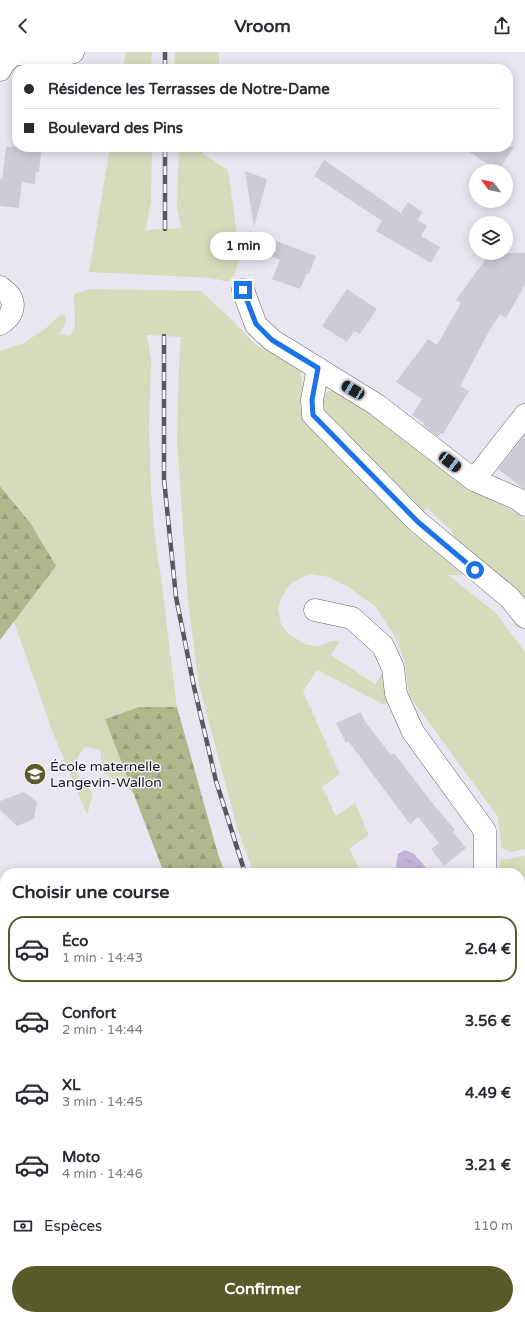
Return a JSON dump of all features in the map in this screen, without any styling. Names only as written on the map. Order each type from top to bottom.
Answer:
[{"type":"street","points":[[8,59],[58,57],[72,52]]},
{"type":"street","points":[[0,287],[10,296],[13,308],[8,320],[0,324]]},
{"type":"street","points":[[243,290],[256,324],[272,340],[377,404],[474,480],[518,499],[525,505]]},
{"type":"street","points":[[318,368],[312,400],[313,415],[418,522],[510,598],[525,617]]},
{"type":"street","points":[[474,480],[525,415]]},
{"type":"street","points":[[315,610],[352,618],[383,646],[393,668],[396,694],[413,732],[485,830],[485,868]]},
{"type":"green space","points":[[126,52],[152,52],[151,64],[124,64]]},
{"type":"green space","points":[[175,52],[219,52],[219,64],[174,64]]},
{"type":"green space","points":[[109,152],[152,152],[151,205],[146,230],[181,228],[177,206],[179,152],[203,152],[203,154],[228,170],[240,256],[235,274],[228,282],[212,278],[89,272]]},
{"type":"green space","points":[[90,289],[201,291],[256,345],[299,368],[303,387],[300,408],[365,480],[466,575],[448,575],[496,613],[525,652],[525,849],[511,852],[501,848],[498,817],[411,698],[408,689],[405,662],[394,635],[376,607],[347,586],[329,577],[309,574],[291,583],[282,596],[278,609],[281,624],[288,634],[307,645],[320,646],[332,641],[340,641],[331,655],[375,684],[384,671],[388,702],[385,705],[317,670],[303,692],[340,774],[322,787],[336,816],[355,803],[369,835],[349,849],[359,868],[252,868],[238,831],[199,685],[188,601],[177,441],[181,337],[147,335],[151,361],[149,426],[151,489],[158,562],[177,707],[139,707],[105,719],[134,793],[101,771],[101,750],[85,747],[78,756],[78,774],[93,794],[87,815],[53,733],[0,578],[0,351],[24,343],[46,328],[59,316],[65,314],[66,323],[59,334],[70,336],[75,326],[74,294]]},
{"type":"green space","points":[[335,389],[347,391],[458,478],[518,514],[525,520],[525,603],[458,547],[451,530],[427,508],[422,513],[325,417],[323,403],[326,392]]},
{"type":"green space","points":[[0,486],[31,524],[56,566],[0,640]]},
{"type":"green space","points":[[139,707],[177,707],[223,868],[162,868],[105,719]]},
{"type":"green space","points":[[525,856],[525,868],[499,868],[500,860]]},
{"type":"water","points":[[405,850],[414,854],[427,868],[397,868],[398,854]]},
{"type":"building","points":[[6,147],[12,147],[12,152],[41,152],[39,172],[36,172],[35,184],[22,182],[19,208],[0,206],[0,179],[2,180]]},
{"type":"building","points":[[470,152],[511,152],[503,164],[488,164]]},
{"type":"building","points":[[324,160],[401,213],[408,202],[422,212],[418,220],[427,226],[421,236],[440,247],[431,263],[376,231],[382,221],[314,176]]},
{"type":"building","points":[[245,171],[267,179],[254,227]]},
{"type":"building","points":[[250,231],[316,256],[309,274],[307,273],[300,289],[272,279],[280,260],[244,244]]},
{"type":"building","points":[[513,253],[525,253],[525,285],[506,318],[500,314],[487,335],[460,386],[469,391],[443,434],[441,433],[438,437],[423,425],[424,423],[412,415],[422,399],[396,382],[428,339],[437,345],[461,303],[456,300],[485,260],[513,260]]},
{"type":"building","points":[[347,289],[377,309],[360,334],[354,331],[347,342],[322,326]]},
{"type":"building","points":[[525,435],[525,489],[498,469]]},
{"type":"building","points":[[361,712],[366,723],[391,755],[394,753],[455,830],[453,832],[466,848],[444,866],[431,849],[439,843],[418,817],[410,824],[348,741],[346,743],[336,723]]},
{"type":"building","points":[[24,792],[37,802],[34,819],[17,826],[0,810],[0,801]]},
{"type":"railway","points":[[165,52],[165,64]]},
{"type":"railway","points":[[165,152],[165,229]]},
{"type":"railway","points":[[164,336],[164,479],[176,597],[194,687],[216,781],[243,868]]},
{"type":"place","name":"École maternelle Langevin-Wallon","points":[[35,774]]},
{"type":"route","points":[[243,290],[256,324],[272,340],[318,368],[312,400],[313,415],[418,522],[475,570]]}]
